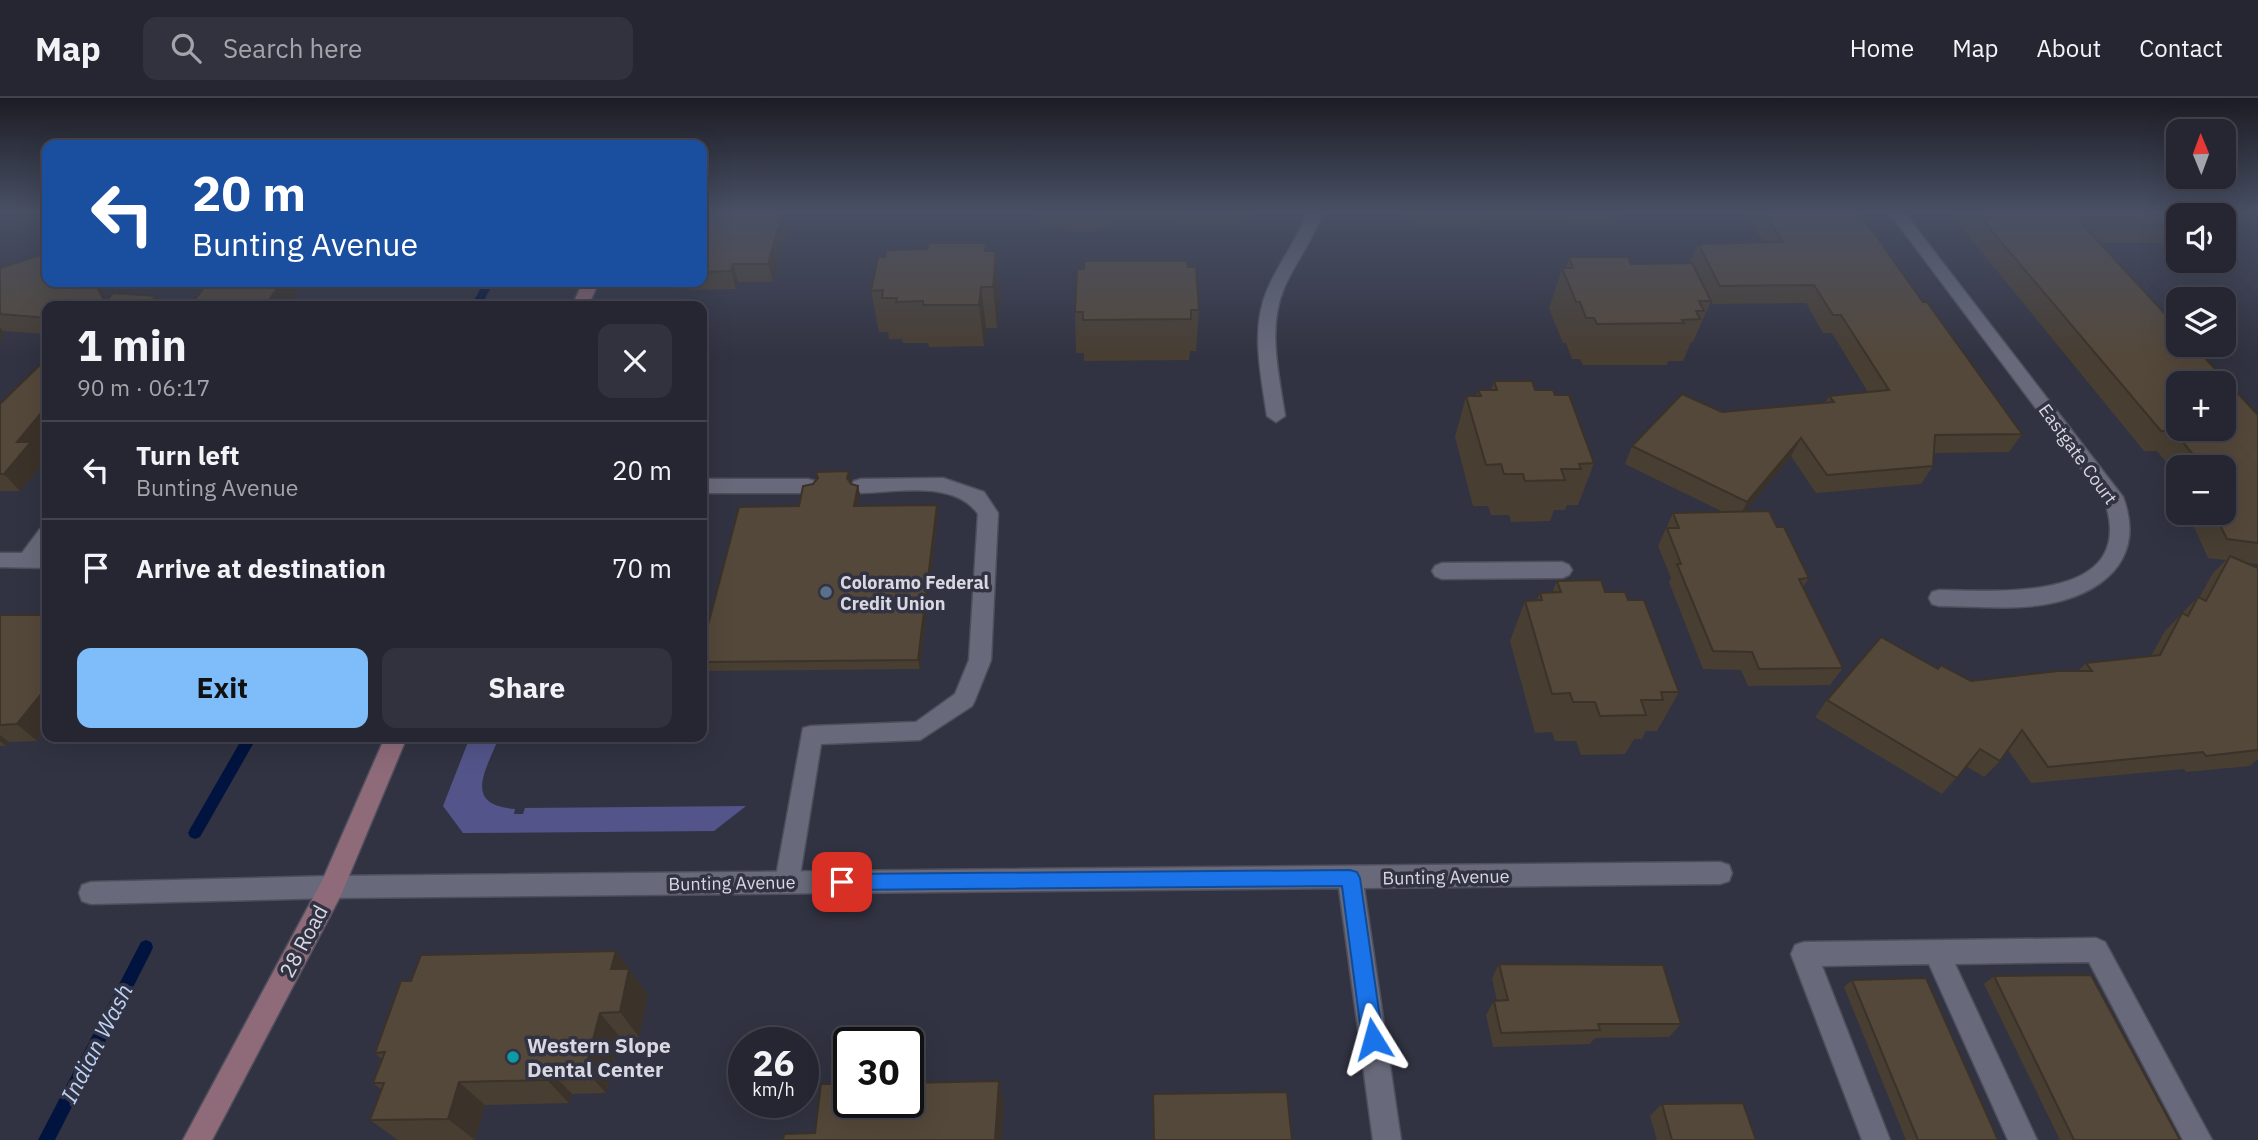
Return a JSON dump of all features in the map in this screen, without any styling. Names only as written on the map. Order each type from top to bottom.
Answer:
[{"type":"main road","name":"28 Road","points":[[197,1140],[332,887],[394,742]]},
{"type":"street","points":[[1276,416],[1267,330],[1276,288],[1292,260]]},
{"type":"street","name":"Eastgate Court","points":[[1932,260],[2113,497],[2120,517],[2119,548],[2087,581],[2043,597],[1939,598]]},
{"type":"street","points":[[787,882],[811,735],[920,731],[964,700],[980,660],[988,513],[977,497],[943,485],[861,486]]},
{"type":"street","points":[[707,486],[808,486]]},
{"type":"street","points":[[0,561],[37,561]]},
{"type":"street","points":[[1442,572],[1562,570]]},
{"type":"street","name":"Bunting Avenue","points":[[91,893],[332,887],[1720,873]]},
{"type":"street","points":[[1350,878],[1387,1140]]},
{"type":"street","points":[[1876,1140],[1804,954],[2096,950],[2198,1140]]},
{"type":"street","points":[[1936,952],[2023,1140]]},
{"type":"shaded area","points":[[468,742],[497,742],[485,773],[483,793],[488,801],[498,806],[515,809],[514,814],[523,814],[525,808],[746,806],[714,831],[463,833],[443,806]]},
{"type":"building","points":[[26,260],[42,260],[42,287],[97,287],[104,301],[42,301],[42,318],[0,314],[0,268]]},
{"type":"building","points":[[707,260],[769,260],[768,264],[733,264],[731,271],[707,272]]},
{"type":"building","points":[[877,260],[995,260],[993,287],[981,287],[979,305],[896,302],[897,298],[882,298],[883,290],[871,291]]},
{"type":"building","points":[[1570,260],[1629,260],[1631,264],[1692,263],[1711,301],[1699,301],[1704,311],[1696,311],[1700,319],[1682,320],[1684,323],[1597,324],[1594,318],[1586,318],[1580,302],[1576,302],[1562,268],[1573,268]]},
{"type":"building","points":[[1706,260],[1893,260],[1923,302],[1927,302],[2022,434],[1935,435],[1933,466],[1827,475],[1801,438],[1747,502],[1632,446],[1682,394],[1722,412],[1834,402],[1829,396],[1889,390],[1841,315],[1833,315],[1814,285],[1720,286]]},
{"type":"building","points":[[2016,260],[2115,260],[2166,315],[2166,357],[2204,357],[2217,371],[2166,371],[2166,431],[2161,431]]},
{"type":"building","points":[[1084,261],[1187,261],[1188,267],[1196,267],[1199,310],[1191,310],[1191,319],[1083,320],[1083,312],[1075,312],[1077,269],[1084,269]]},
{"type":"building","points":[[204,287],[278,287],[269,300],[194,301]]},
{"type":"building","points":[[113,293],[156,296],[151,301],[106,301]]},
{"type":"building","points":[[42,363],[42,412],[17,442],[31,442],[4,474],[0,474],[0,404]]},
{"type":"building","points":[[1494,381],[1532,381],[1535,390],[1553,390],[1555,395],[1569,395],[1594,463],[1579,464],[1581,469],[1561,469],[1565,480],[1525,481],[1523,474],[1504,474],[1501,464],[1486,465],[1466,396],[1481,396],[1478,390],[1497,390]]},
{"type":"building","points":[[2236,391],[2258,415],[2258,543],[2227,539],[2220,525],[2236,525],[2236,455],[2193,455],[2182,441],[2236,441]]},
{"type":"building","name":"Coloramo Federal Credit Union","points":[[849,471],[847,478],[851,484],[858,486],[854,506],[937,505],[918,660],[707,662],[707,629],[739,507],[799,506],[803,486],[813,484],[818,478],[816,472]]},
{"type":"building","points":[[1769,511],[1777,527],[1784,527],[1809,578],[1799,579],[1843,668],[1759,669],[1752,652],[1713,651],[1677,564],[1681,564],[1667,528],[1679,528],[1673,513]]},
{"type":"building","points":[[2230,556],[2258,568],[2258,750],[2206,756],[2203,752],[2048,767],[2022,730],[2000,761],[1980,749],[1957,778],[1827,700],[1881,637],[1938,669],[1941,665],[1971,681],[2058,671],[2092,671],[2086,663],[2160,655],[2182,613],[2188,616],[2198,597],[2206,601]]},
{"type":"building","points":[[1601,580],[1605,592],[1625,592],[1628,600],[1644,600],[1679,692],[1661,692],[1663,700],[1641,700],[1646,715],[1600,716],[1595,702],[1573,702],[1570,693],[1552,694],[1525,601],[1542,600],[1540,593],[1561,592],[1557,581]]},
{"type":"building","points":[[0,615],[42,615],[42,693],[17,724],[0,725]]},
{"type":"building","name":"Western Slope Dental Center","points":[[616,951],[611,969],[629,969],[620,1012],[600,1013],[585,1070],[550,1071],[547,1080],[459,1082],[448,1119],[370,1120],[384,1083],[373,1083],[385,1052],[375,1053],[401,981],[411,981],[421,955]]},
{"type":"building","points":[[1499,964],[1663,965],[1681,1024],[1598,1024],[1600,1030],[1501,1033],[1494,1001],[1508,1000]]},
{"type":"building","points":[[2091,975],[2180,1140],[2074,1140],[1994,976]]},
{"type":"building","points":[[1926,978],[1998,1140],[1918,1140],[1852,980]]},
{"type":"building","points":[[999,1081],[995,1140],[783,1140],[784,1134],[815,1133],[819,1118],[821,1084],[833,1084],[833,1118],[924,1118],[924,1083]]},
{"type":"building","points":[[1287,1092],[1292,1140],[1154,1140],[1153,1094]]},
{"type":"building","points":[[1743,1103],[1756,1140],[1672,1140],[1662,1104]]},
{"type":"waterway","name":"Indian Wash","points":[[479,301],[486,287]]},
{"type":"waterway","name":"Indian Wash","points":[[195,833],[247,742]]},
{"type":"waterway","name":"Indian Wash","points":[[46,1140],[146,947]]},
{"type":"place","name":"Coloramo Federal Credit Union","points":[[826,592]]},
{"type":"place","name":"Western Slope Dental Center","points":[[513,1057]]},
{"type":"route","points":[[842,882],[1350,878],[1373,1039]]}]
